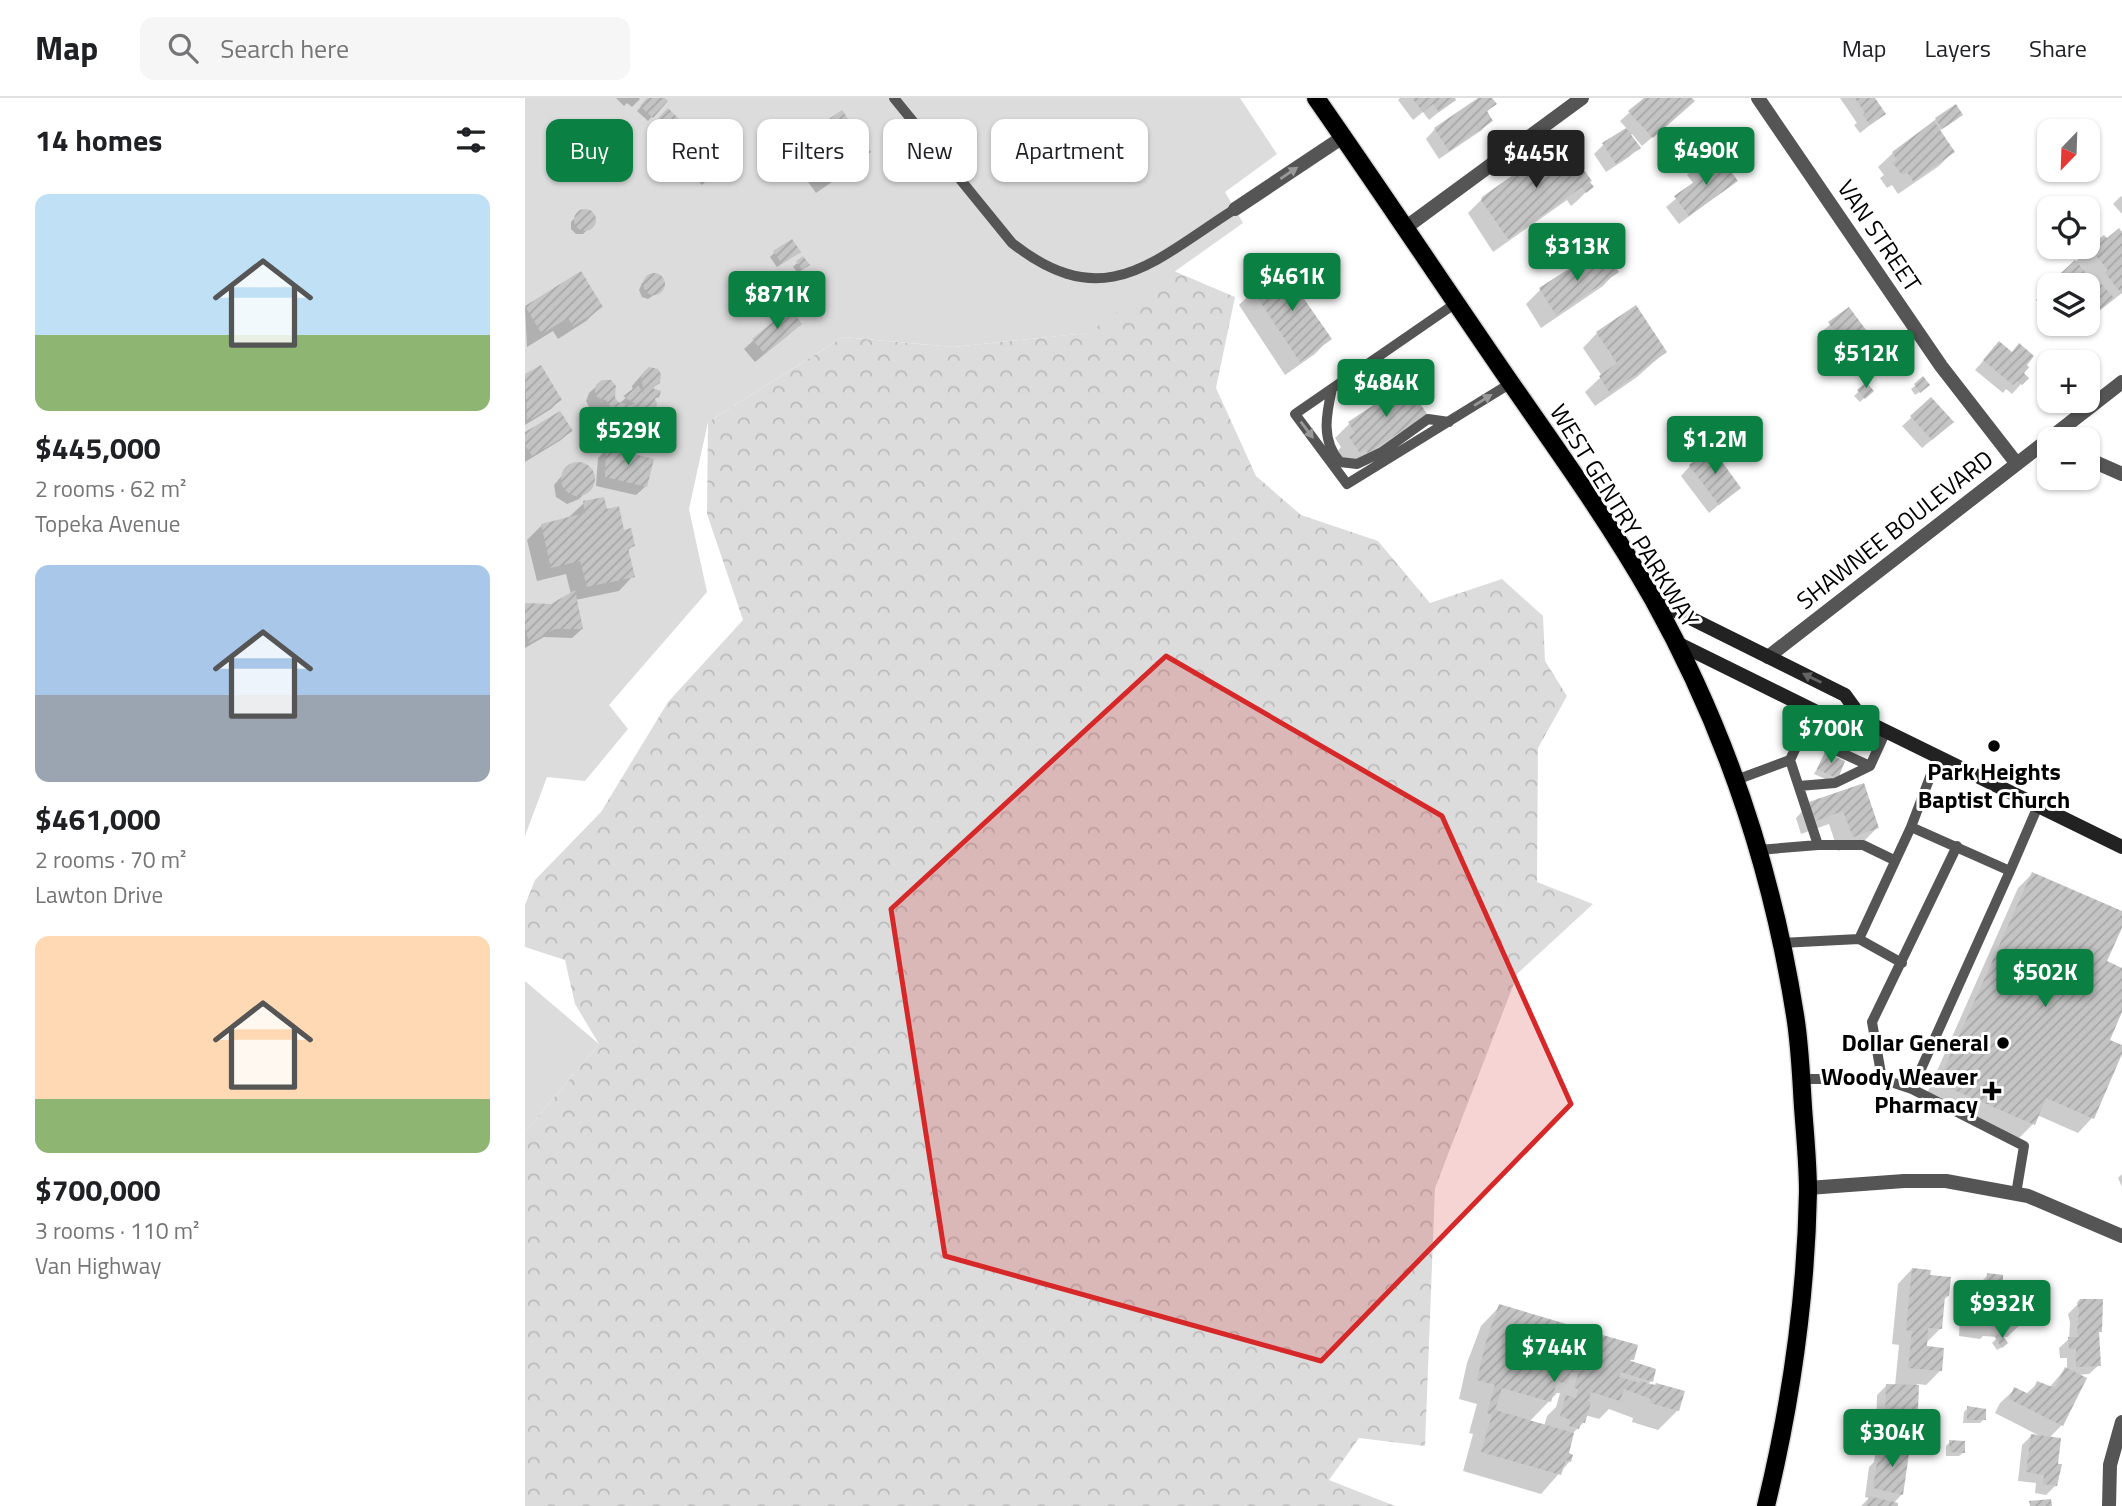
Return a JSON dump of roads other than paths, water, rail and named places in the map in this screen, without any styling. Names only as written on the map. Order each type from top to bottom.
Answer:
[{"type":"main road","name":"WEST GENTRY PARKWAY","points":[[1316,98],[1582,486],[1652,599],[1697,688],[1736,780],[1758,850],[1796,1018],[1808,1188],[1803,1296],[1778,1455],[1766,1506]]},
{"type":"main road","points":[[1652,599],[1845,695],[1863,720]]},
{"type":"main road","points":[[1675,642],[1831,719],[1863,720],[2122,847]]},
{"type":"street","points":[[1405,228],[1582,98]]},
{"type":"street","name":"VAN STREET","points":[[1758,98],[1941,366],[2017,464]]},
{"type":"street","points":[[1235,209],[1343,137]]},
{"type":"street","name":"SHAWNEE BOULEVARD","points":[[2065,427],[2122,382]]},
{"type":"street","name":"SHAWNEE BOULEVARD","points":[[1768,657],[2037,449]]},
{"type":"street","points":[[2100,464],[2122,474]]},
{"type":"street","points":[[1808,1188],[1904,1181],[1946,1181],[2039,1201],[2122,1236]]},
{"type":"street","points":[[2109,1506],[2110,1465],[2122,1422]]},
{"type":"lane","points":[[894,98],[1012,243],[1028,256],[1057,272],[1105,279],[1137,271],[1235,209]]},
{"type":"lane","points":[[1457,303],[1295,414],[1347,484],[1511,383]]},
{"type":"lane","points":[[1332,389],[1326,415],[1327,438],[1329,451],[1339,462],[1357,464],[1382,452],[1428,419],[1449,422]]},
{"type":"lane","points":[[1736,780],[1790,760],[1814,709]]},
{"type":"lane","points":[[1799,786],[1835,783],[1870,766],[1886,731]]},
{"type":"lane","points":[[1803,735],[1870,766]]},
{"type":"lane","points":[[1859,939],[1910,827],[1938,757]]},
{"type":"lane","points":[[1790,760],[1818,845]]},
{"type":"lane","points":[[1912,1088],[2038,806]]},
{"type":"lane","points":[[1910,827],[2010,871]]},
{"type":"lane","points":[[1758,850],[1818,845],[1863,845],[1894,860]]},
{"type":"lane","points":[[1882,1079],[1872,1022],[1957,846]]},
{"type":"lane","points":[[1781,943],[1859,939],[1902,963]]},
{"type":"lane","points":[[1801,1079],[1882,1079],[1912,1088],[2024,1146],[2016,1194]]},
{"type":"place","name":"Park Heights Baptist Church","points":[[1994,746]]},
{"type":"place","name":"Dollar General","points":[[2003,1043]]},
{"type":"place","name":"Woody Weaver Pharmacy","points":[[1992,1091]]}]
